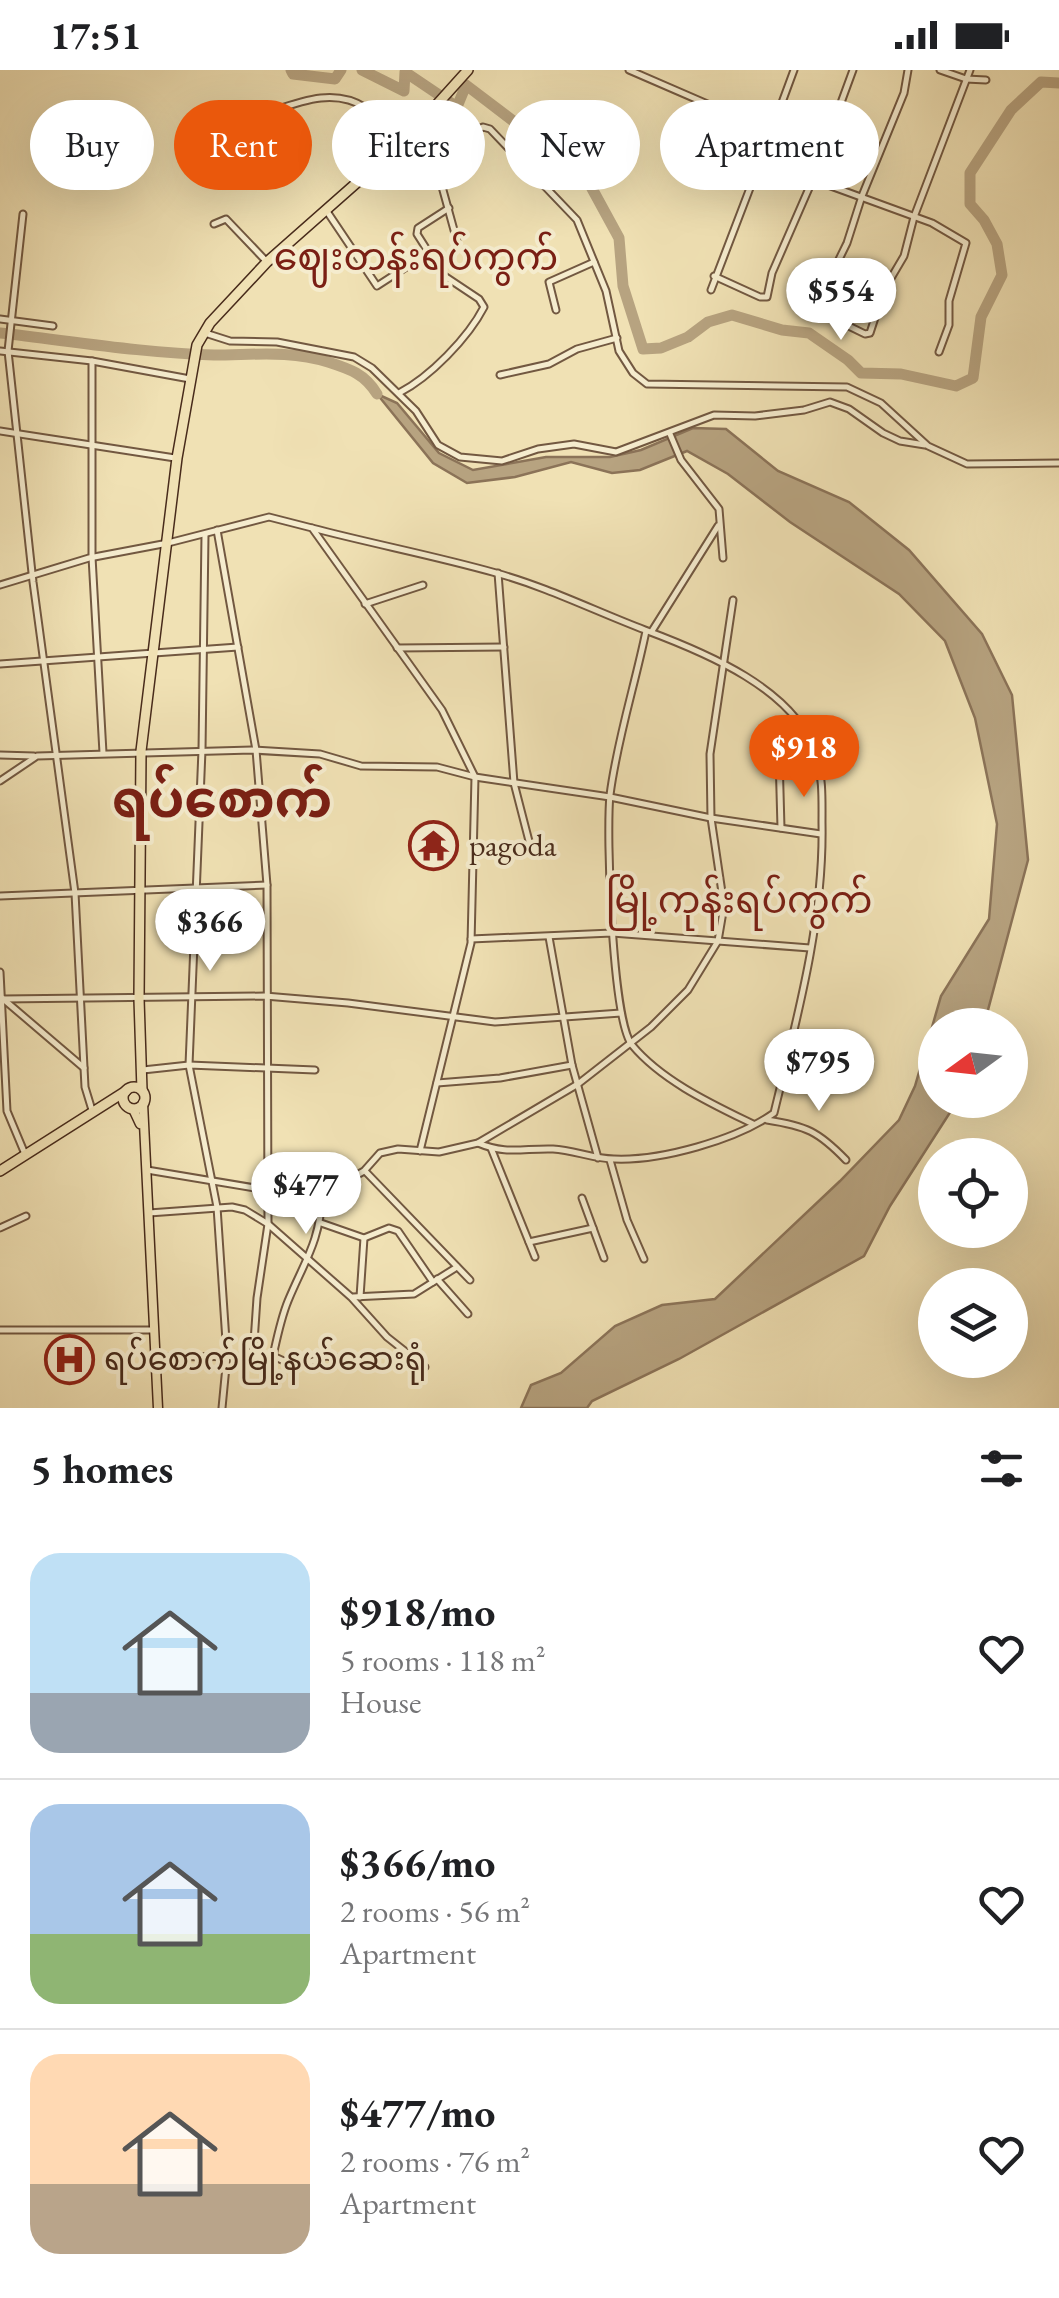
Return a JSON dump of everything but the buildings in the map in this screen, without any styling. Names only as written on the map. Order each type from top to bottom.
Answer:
[{"type":"highway","points":[[441,100],[468,70]]},
{"type":"highway","points":[[131,1108],[123,1100],[133,1089],[139,1070],[141,752],[192,363],[204,332],[267,262],[348,190]]},
{"type":"highway","points":[[0,1171],[102,1103],[133,1089]]},
{"type":"highway","points":[[102,1103],[131,1108],[143,1103],[133,1089]]},
{"type":"main road","points":[[143,1103],[158,1408]]},
{"type":"main road","points":[[131,1108],[142,1128]]},
{"type":"street","points":[[629,70],[698,100]]},
{"type":"street","points":[[783,100],[794,70]]},
{"type":"street","points":[[842,100],[853,70]]},
{"type":"street","points":[[908,70],[904,93],[847,244],[826,286],[824,310],[829,319],[870,333],[884,290],[904,256],[914,217],[970,70]]},
{"type":"street","points":[[940,70],[966,79],[986,80]]},
{"type":"street","points":[[308,100],[321,96],[337,100]]},
{"type":"street","points":[[485,128],[577,220],[606,291],[624,361],[647,384],[847,387],[881,403],[928,446]]},
{"type":"street","points":[[444,190],[457,241]]},
{"type":"street","points":[[711,290],[748,190]]},
{"type":"street","points":[[714,276],[767,297],[772,273],[807,190]]},
{"type":"street","points":[[844,190],[962,238],[967,248],[949,301],[949,325],[940,352]]},
{"type":"street","points":[[399,394],[438,365],[484,306],[444,275],[416,230],[449,208]]},
{"type":"street","points":[[326,209],[377,286],[428,253]]},
{"type":"street","points":[[23,214],[8,352],[32,575],[76,894],[85,1087],[92,1110]]},
{"type":"street","points":[[214,224],[226,219],[267,262]]},
{"type":"street","points":[[556,310],[550,282],[594,262]]},
{"type":"street","points":[[0,319],[53,326]]},
{"type":"street","points":[[204,332],[230,341],[277,342],[354,357],[416,411],[438,445],[460,457],[502,461],[538,449],[574,444],[616,452],[671,435],[714,415],[755,416],[804,410],[830,402],[848,409],[882,434],[928,446],[967,464],[1059,463]]},
{"type":"street","points":[[500,375],[549,364],[577,349],[617,338]]},
{"type":"street","points":[[0,351],[92,361],[190,379]]},
{"type":"street","points":[[92,361],[92,557],[103,753]]},
{"type":"street","points":[[0,431],[177,458]]},
{"type":"street","points":[[671,435],[679,456],[716,503],[722,558]]},
{"type":"street","points":[[0,585],[92,557],[168,544],[270,518],[498,573],[723,663],[756,683],[795,717],[816,752],[822,782],[820,896],[774,1113],[686,1151],[637,1159],[610,1160],[556,1149],[498,1151],[478,1143]]},
{"type":"street","points":[[720,524],[649,631],[610,797],[612,934],[620,1013],[630,1043],[668,1077],[754,1124]]},
{"type":"street","points":[[312,528],[442,710],[475,778],[471,939],[420,1151]]},
{"type":"street","points":[[217,530],[256,750],[267,886],[268,1224],[254,1356]]},
{"type":"street","points":[[204,534],[202,750],[188,1065],[217,1208],[227,1356],[222,1408]]},
{"type":"street","points":[[498,573],[514,783],[530,845]]},
{"type":"street","points":[[365,604],[423,585]]},
{"type":"street","points":[[147,1170],[267,1190],[322,1194],[364,1170],[380,1153],[398,1149],[438,1152],[478,1143],[578,1084],[651,1027],[688,990],[718,940],[724,906],[711,818],[710,754],[733,600]]},
{"type":"street","points":[[397,648],[504,646]]},
{"type":"street","points":[[0,664],[238,647]]},
{"type":"street","points":[[0,755],[202,750],[320,754],[361,766],[437,767],[475,778],[822,834]]},
{"type":"street","points":[[779,755],[780,828]]},
{"type":"street","points":[[0,781],[37,756]]},
{"type":"street","points":[[0,896],[267,886]]},
{"type":"street","points":[[471,939],[612,934],[810,948]]},
{"type":"street","points":[[549,936],[572,1065],[598,1158]]},
{"type":"street","points":[[0,972],[7,1112],[26,1154]]},
{"type":"street","points":[[2,997],[265,996],[348,1002],[495,1022],[620,1013]]},
{"type":"street","points":[[2,997],[84,1068]]},
{"type":"street","points":[[139,1070],[188,1065],[315,1070]]},
{"type":"street","points":[[437,1083],[500,1078],[572,1065]]},
{"type":"street","points":[[765,1120],[814,1130],[846,1160]]},
{"type":"street","points":[[491,1148],[535,1257]]},
{"type":"street","points":[[610,1160],[627,1220],[644,1259]]},
{"type":"street","points":[[364,1170],[470,1280]]},
{"type":"street","points":[[272,1356],[287,1303],[308,1263],[321,1223],[322,1194]]},
{"type":"street","points":[[582,1198],[604,1258]]},
{"type":"street","points":[[149,1213],[246,1210],[268,1224],[425,1367]]},
{"type":"street","points":[[0,1228],[26,1216]]},
{"type":"street","points":[[321,1223],[364,1238],[389,1228],[398,1231],[435,1281],[468,1314]]},
{"type":"street","points":[[529,1242],[593,1228]]},
{"type":"street","points":[[360,1297],[364,1238]]},
{"type":"street","points":[[351,1297],[414,1294],[458,1267]]},
{"type":"street","points":[[0,1330],[154,1330]]},
{"type":"street","points":[[156,1357],[272,1356],[297,1367],[326,1356],[363,1361]]},
{"type":"shaded area","points":[[377,394],[397,403],[439,453],[473,470],[546,457],[610,457],[641,450],[693,428],[726,429],[778,471],[849,502],[909,550],[982,634],[1012,695],[1028,860],[989,1008],[938,1008],[941,996],[989,919],[997,824],[975,718],[945,641],[899,594],[790,522],[728,474],[687,451],[640,470],[612,473],[571,462],[515,477],[467,483],[433,463]]},
{"type":"shaded area","points":[[918,1076],[918,1118],[946,1118],[934,1138],[918,1138],[918,1162],[864,1256],[679,1359],[592,1401],[587,1408],[521,1408],[531,1385],[561,1373],[615,1326],[662,1305],[715,1299],[899,1120]]},
{"type":"waterway","points":[[291,70],[293,74],[335,79],[341,70]]},
{"type":"waterway","points":[[362,70],[404,91],[405,72],[457,107],[466,85],[592,181],[589,183],[619,238],[623,286],[643,349],[661,348],[688,337],[708,322],[732,315],[782,330],[809,333],[861,373],[901,374],[956,386],[973,378],[981,317],[1002,275],[997,244],[970,204],[970,173],[1011,110],[1041,82],[1059,83]]},
{"type":"waterway","points":[[0,333],[160,352],[300,356],[350,370],[377,394]]},
{"type":"place","name":"pagoda","points":[[434,845]]},
{"type":"place","name":"ရပ်စောက်မြို့နယ်ဆေးရုံ","points":[[69,1359]]},
{"type":"district","name":"ဈေးတန်းရပ်ကွက်","points":[[416,256]]},
{"type":"district","name":"ရပ်စောက်","points":[[222,798]]},
{"type":"district","name":"မြို့ကုန်းရပ်ကွက်","points":[[739,899]]}]
